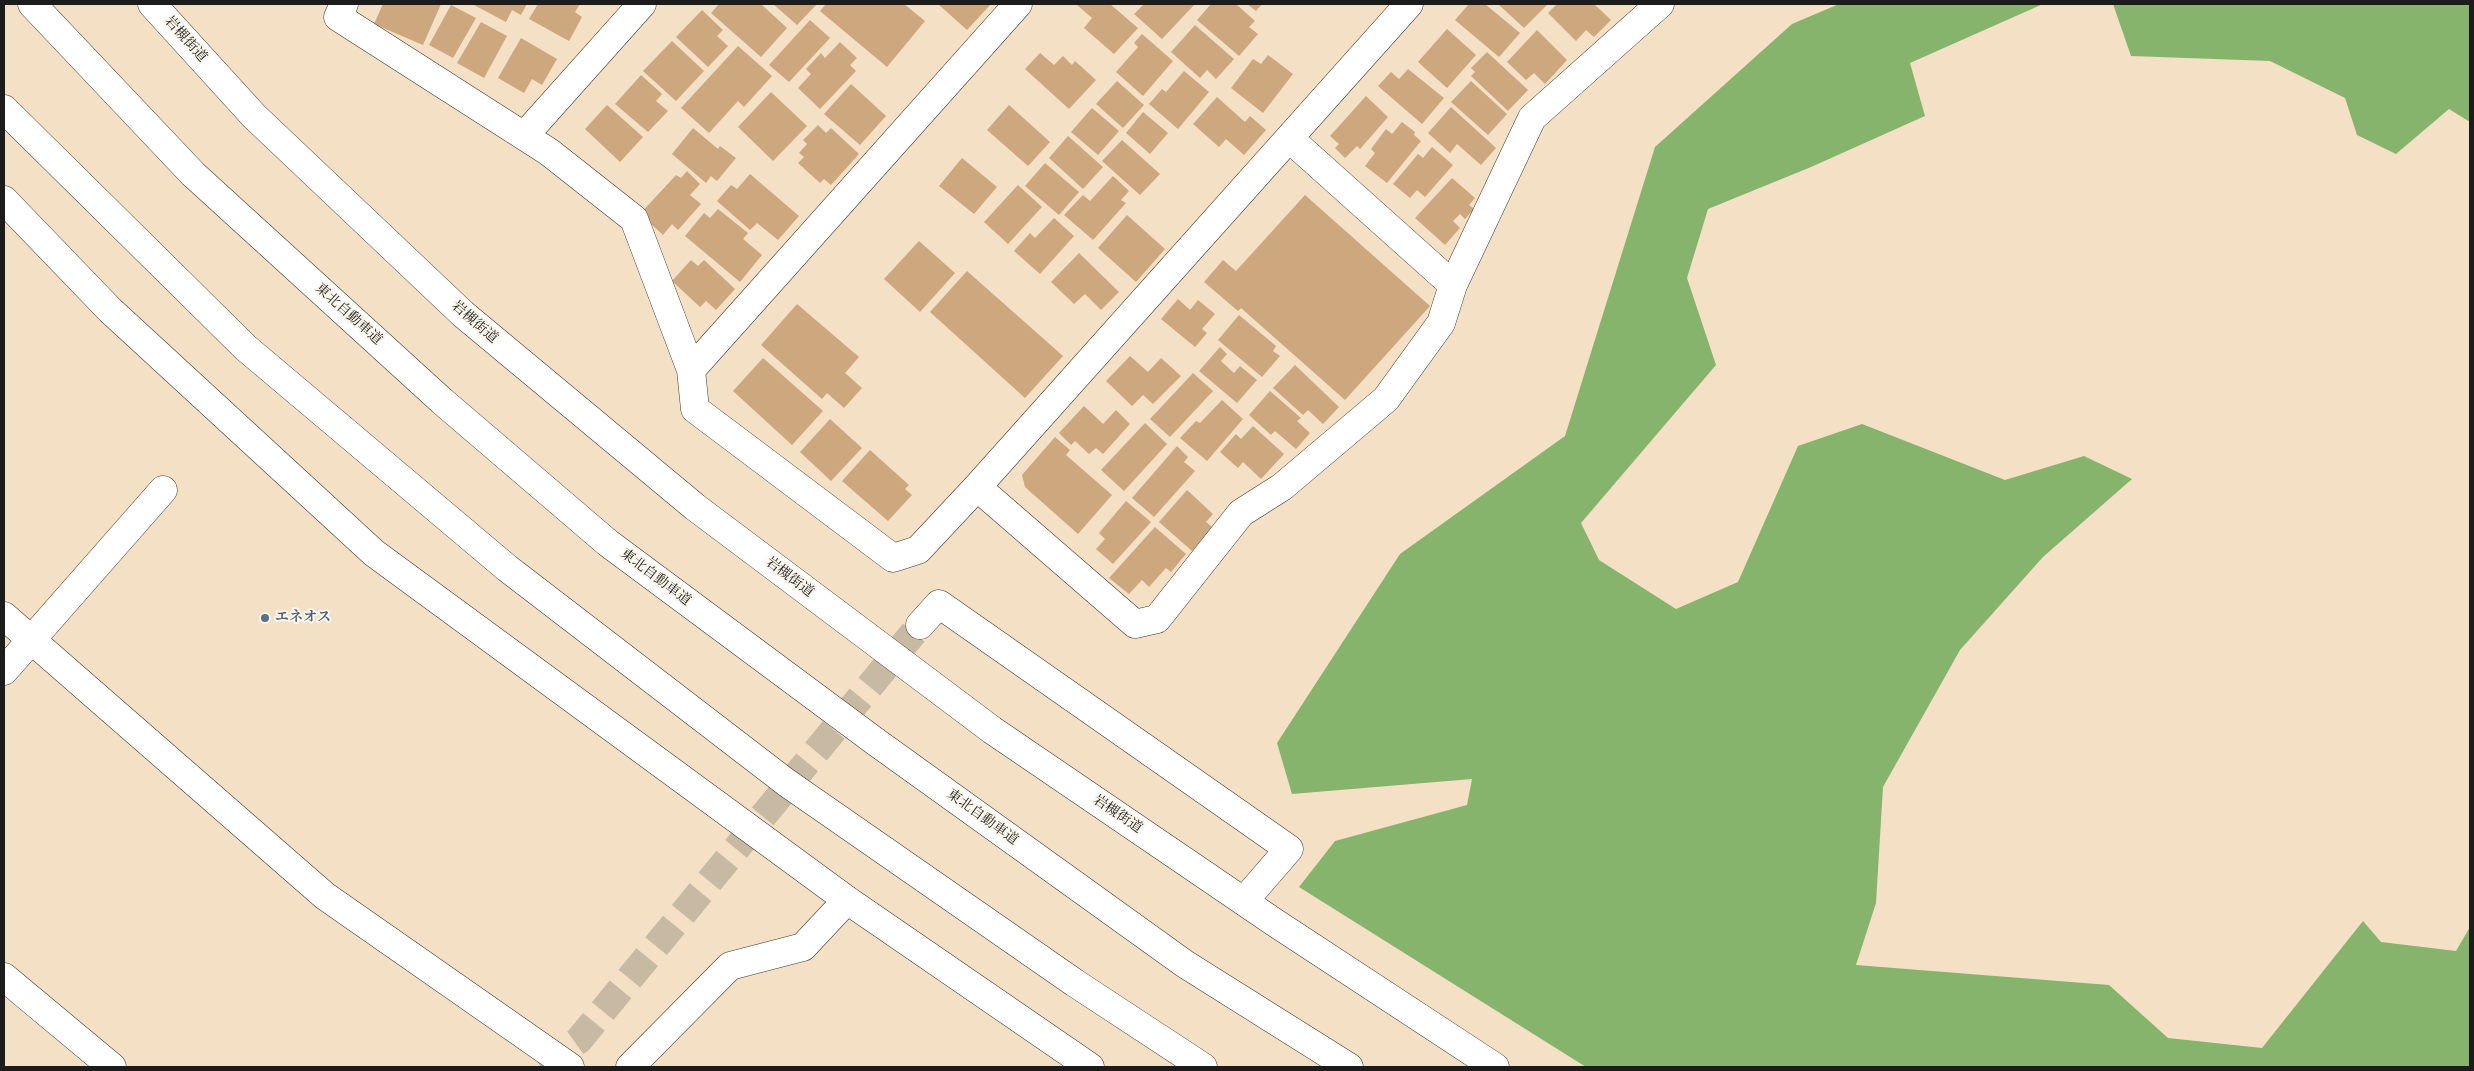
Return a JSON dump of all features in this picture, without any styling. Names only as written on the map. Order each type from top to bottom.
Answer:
[{"type":"main road","name":"東北自動車道","points":[[32,4],[193,174],[442,401],[608,543],[876,742],[1185,964],[1349,1067]]},
{"type":"main road","name":"岩槻街道","points":[[152,4],[254,116],[463,314],[696,507],[992,730],[1244,901],[1495,1067]]},
{"type":"main road","points":[[344,4],[338,17],[549,152],[634,220],[691,370],[695,409],[893,558],[918,550],[977,487],[1409,4]]},
{"type":"main road","points":[[524,136],[642,4]]},
{"type":"main road","points":[[691,370],[1018,4]]},
{"type":"main road","points":[[977,487],[1135,624],[1157,620],[1241,513],[1282,487],[1386,399],[1441,323],[1453,285],[1532,118],[1660,4]]},
{"type":"main road","points":[[4,109],[246,348],[507,568],[787,782],[1075,983],[1203,1067]]},
{"type":"main road","points":[[1290,139],[1453,285]]},
{"type":"main road","points":[[4,200],[110,310],[374,554],[847,900],[1090,1067]]},
{"type":"main road","points":[[4,671],[163,490]]},
{"type":"main road","points":[[920,625],[939,604],[1289,849],[1244,901]]},
{"type":"main road","points":[[4,616],[325,896],[570,1067]]},
{"type":"main road","points":[[630,1067],[730,966],[803,947],[847,900]]},
{"type":"main road","points":[[4,977],[112,1067]]},
{"type":"green space","points":[[1839,4],[2043,4],[1910,63],[1925,116],[1811,167],[1708,209],[1687,278],[1716,365],[1581,523],[1599,560],[1676,609],[1738,582],[1798,446],[1862,424],[2005,480],[2084,456],[2132,479],[2043,557],[1960,650],[1883,787],[1876,903],[1856,965],[2109,985],[2168,1038],[2262,1048],[2363,921],[2381,942],[2456,951],[2470,927],[2470,1067],[1586,1067],[1299,887],[1335,841],[1467,805],[1472,779],[1292,794],[1277,743],[1400,554],[1565,436],[1655,147],[1792,24]]},
{"type":"green space","points":[[2113,4],[2470,4],[2470,122],[2449,109],[2396,154],[2357,135],[2345,98],[2270,61],[2131,56]]},
{"type":"building","points":[[383,4],[441,4],[423,45],[374,24]]},
{"type":"building","points":[[472,4],[527,4],[521,15],[512,10],[506,22]]},
{"type":"building","points":[[538,4],[580,4],[575,12],[582,17],[569,41],[529,19]]},
{"type":"building","points":[[719,4],[761,4],[787,28],[761,57],[711,13]]},
{"type":"building","points":[[773,4],[817,4],[797,25]]},
{"type":"building","points":[[826,4],[904,4],[925,21],[887,67],[820,11]]},
{"type":"building","points":[[938,4],[991,4],[967,30]]},
{"type":"building","points":[[1076,4],[1110,4],[1138,28],[1114,54],[1084,28],[1092,18]]},
{"type":"building","points":[[1144,4],[1195,4],[1162,39],[1134,14]]},
{"type":"building","points":[[1211,4],[1236,4],[1255,21],[1249,27],[1258,34],[1239,56],[1197,20]]},
{"type":"building","points":[[1247,4],[1262,4],[1256,11]]},
{"type":"building","points":[[1469,4],[1485,4],[1520,33],[1499,57],[1455,20]]},
{"type":"building","points":[[1498,4],[1548,4],[1524,28]]},
{"type":"building","points":[[1557,4],[1594,4],[1611,20],[1594,37],[1586,30],[1576,41],[1548,13]]},
{"type":"building","points":[[451,5],[476,18],[453,58],[429,45]]},
{"type":"building","points":[[702,10],[723,30],[717,36],[728,46],[708,67],[676,37]]},
{"type":"building","points":[[810,20],[830,38],[789,82],[769,65]]},
{"type":"building","points":[[481,22],[507,36],[484,78],[457,63]]},
{"type":"building","points":[[1195,25],[1234,59],[1216,79],[1207,70],[1200,78],[1171,52]]},
{"type":"building","points":[[1447,29],[1476,55],[1447,88],[1418,62]]},
{"type":"building","points":[[1537,30],[1567,60],[1545,84],[1534,73],[1526,80],[1507,62]]},
{"type":"building","points":[[1142,34],[1173,61],[1143,96],[1116,72],[1138,47],[1134,43]]},
{"type":"building","points":[[521,38],[557,59],[542,85],[532,79],[524,93],[498,78]]},
{"type":"building","points":[[672,41],[704,71],[676,101],[643,71]]},
{"type":"building","points":[[840,42],[857,58],[850,65],[856,71],[820,109],[798,88],[811,74],[806,69],[821,53],[825,58]]},
{"type":"building","points":[[738,46],[772,76],[744,107],[738,101],[709,133],[681,108]]},
{"type":"building","points":[[1487,52],[1528,90],[1508,111],[1471,76],[1475,72],[1471,68]]},
{"type":"building","points":[[1040,53],[1054,65],[1063,56],[1072,65],[1075,61],[1096,80],[1069,109],[1025,69]]},
{"type":"building","points":[[1268,55],[1293,74],[1263,113],[1231,88],[1253,59],[1261,64]]},
{"type":"building","points":[[1408,69],[1444,98],[1422,124],[1378,86],[1391,72],[1399,79]]},
{"type":"building","points":[[1184,71],[1209,92],[1178,129],[1149,104],[1162,89],[1166,92]]},
{"type":"building","points":[[641,75],[662,94],[656,101],[668,111],[648,132],[615,104]]},
{"type":"building","points":[[1117,81],[1144,105],[1123,128],[1096,104]]},
{"type":"building","points":[[1471,81],[1507,114],[1488,135],[1451,102]]},
{"type":"building","points":[[851,84],[886,116],[860,145],[824,114]]},
{"type":"building","points":[[771,92],[807,126],[773,161],[738,127]]},
{"type":"building","points":[[1366,96],[1388,117],[1360,149],[1357,146],[1345,158],[1335,148],[1339,144],[1330,136]]},
{"type":"building","points":[[1217,97],[1245,122],[1250,116],[1266,130],[1244,155],[1226,139],[1219,147],[1193,124]]},
{"type":"building","points":[[607,105],[643,137],[620,162],[585,129]]},
{"type":"building","points":[[1009,105],[1050,142],[1028,166],[987,130]]},
{"type":"building","points":[[1451,107],[1496,148],[1481,165],[1457,144],[1450,153],[1428,133]]},
{"type":"building","points":[[1092,108],[1119,131],[1098,155],[1071,132]]},
{"type":"building","points":[[1143,112],[1168,133],[1150,154],[1126,133]]},
{"type":"building","points":[[1402,122],[1415,132],[1414,135],[1421,141],[1387,183],[1365,166],[1375,153],[1371,149],[1386,129],[1392,134]]},
{"type":"building","points":[[818,125],[826,133],[831,128],[859,154],[831,185],[824,179],[820,183],[798,163],[804,157],[799,153],[807,144],[803,140]]},
{"type":"building","points":[[693,128],[718,149],[720,146],[736,158],[717,181],[711,176],[706,183],[672,154]]},
{"type":"building","points":[[1068,136],[1103,167],[1083,189],[1049,158]]},
{"type":"building","points":[[1122,140],[1160,174],[1140,195],[1102,161]]},
{"type":"building","points":[[1432,147],[1453,165],[1425,197],[1417,190],[1410,198],[1393,184],[1418,154],[1423,158]]},
{"type":"building","points":[[962,158],[997,187],[974,214],[939,186]]},
{"type":"building","points":[[1045,163],[1079,192],[1059,215],[1025,186]]},
{"type":"building","points":[[687,171],[700,184],[690,195],[701,204],[678,230],[672,224],[663,235],[640,214],[676,175],[681,178]]},
{"type":"building","points":[[750,174],[799,216],[778,240],[757,223],[750,230],[717,201],[731,185],[737,189]]},
{"type":"building","points":[[1113,176],[1129,191],[1121,200],[1126,203],[1093,240],[1064,215],[1083,195],[1090,201]]},
{"type":"building","points":[[1452,178],[1475,198],[1469,205],[1474,209],[1465,219],[1460,214],[1453,221],[1460,228],[1445,245],[1415,218]]},
{"type":"building","points":[[1018,185],[1042,207],[1008,244],[984,222]]},
{"type":"building","points":[[1305,195],[1430,306],[1345,400],[1241,308],[1238,311],[1204,282],[1223,260],[1236,271]]},
{"type":"building","points":[[718,209],[748,233],[743,239],[762,255],[740,282],[685,236],[704,213],[710,218]]},
{"type":"building","points":[[1127,215],[1165,249],[1136,282],[1098,248]]},
{"type":"building","points":[[1054,218],[1074,236],[1040,274],[1014,251],[1030,233],[1035,238]]},
{"type":"building","points":[[919,241],[955,273],[920,312],[884,279]]},
{"type":"building","points":[[1079,253],[1119,292],[1101,310],[1085,294],[1074,304],[1051,282]]},
{"type":"building","points":[[691,260],[698,266],[704,260],[735,289],[716,310],[706,301],[700,307],[672,281]]},
{"type":"building","points":[[967,271],[1063,356],[1025,398],[930,312]]},
{"type":"building","points":[[1178,299],[1190,310],[1198,300],[1215,314],[1202,329],[1207,333],[1195,347],[1161,319]]},
{"type":"building","points":[[797,304],[859,357],[845,373],[862,388],[844,408],[827,393],[822,399],[761,345]]},
{"type":"building","points":[[1239,315],[1276,346],[1273,351],[1280,356],[1262,377],[1218,340]]},
{"type":"building","points":[[1220,347],[1227,354],[1221,361],[1234,373],[1240,366],[1257,380],[1237,403],[1199,371]]},
{"type":"building","points":[[1130,356],[1148,372],[1161,358],[1181,376],[1153,404],[1143,395],[1132,406],[1106,381]]},
{"type":"building","points":[[763,358],[823,411],[792,445],[733,391]]},
{"type":"building","points":[[1295,365],[1339,407],[1323,424],[1308,410],[1303,415],[1273,388]]},
{"type":"building","points":[[1193,373],[1213,391],[1170,437],[1150,419]]},
{"type":"building","points":[[1270,391],[1301,418],[1297,421],[1310,433],[1296,449],[1275,431],[1271,435],[1249,415]]},
{"type":"building","points":[[1222,400],[1243,419],[1207,461],[1180,438],[1196,421],[1200,423]]},
{"type":"building","points":[[1084,406],[1103,424],[1116,410],[1130,424],[1103,454],[1096,448],[1089,454],[1075,441],[1071,445],[1059,433]]},
{"type":"building","points":[[830,419],[862,448],[831,481],[800,452]]},
{"type":"building","points":[[1145,423],[1167,444],[1124,491],[1101,470]]},
{"type":"building","points":[[1253,426],[1284,454],[1261,479],[1243,462],[1238,468],[1220,452],[1236,434],[1241,439]]},
{"type":"building","points":[[1055,437],[1070,450],[1066,455],[1112,495],[1078,534],[1025,487],[1022,475]]},
{"type":"building","points":[[1177,446],[1188,457],[1184,462],[1195,471],[1154,517],[1132,498]]},
{"type":"building","points":[[870,450],[909,485],[905,489],[912,495],[888,521],[842,481]]},
{"type":"building","points":[[1187,490],[1213,514],[1206,522],[1212,527],[1192,551],[1159,522]]},
{"type":"building","points":[[1126,501],[1151,522],[1113,564],[1096,549],[1105,539],[1099,533]]},
{"type":"building","points":[[1155,527],[1186,554],[1171,572],[1166,568],[1149,587],[1142,580],[1129,594],[1109,578]]},
{"type":"tunnel","points":[[541,1067],[579,1040],[920,625]]},
{"type":"place","name":"エネオス","points":[[265,618]]}]
